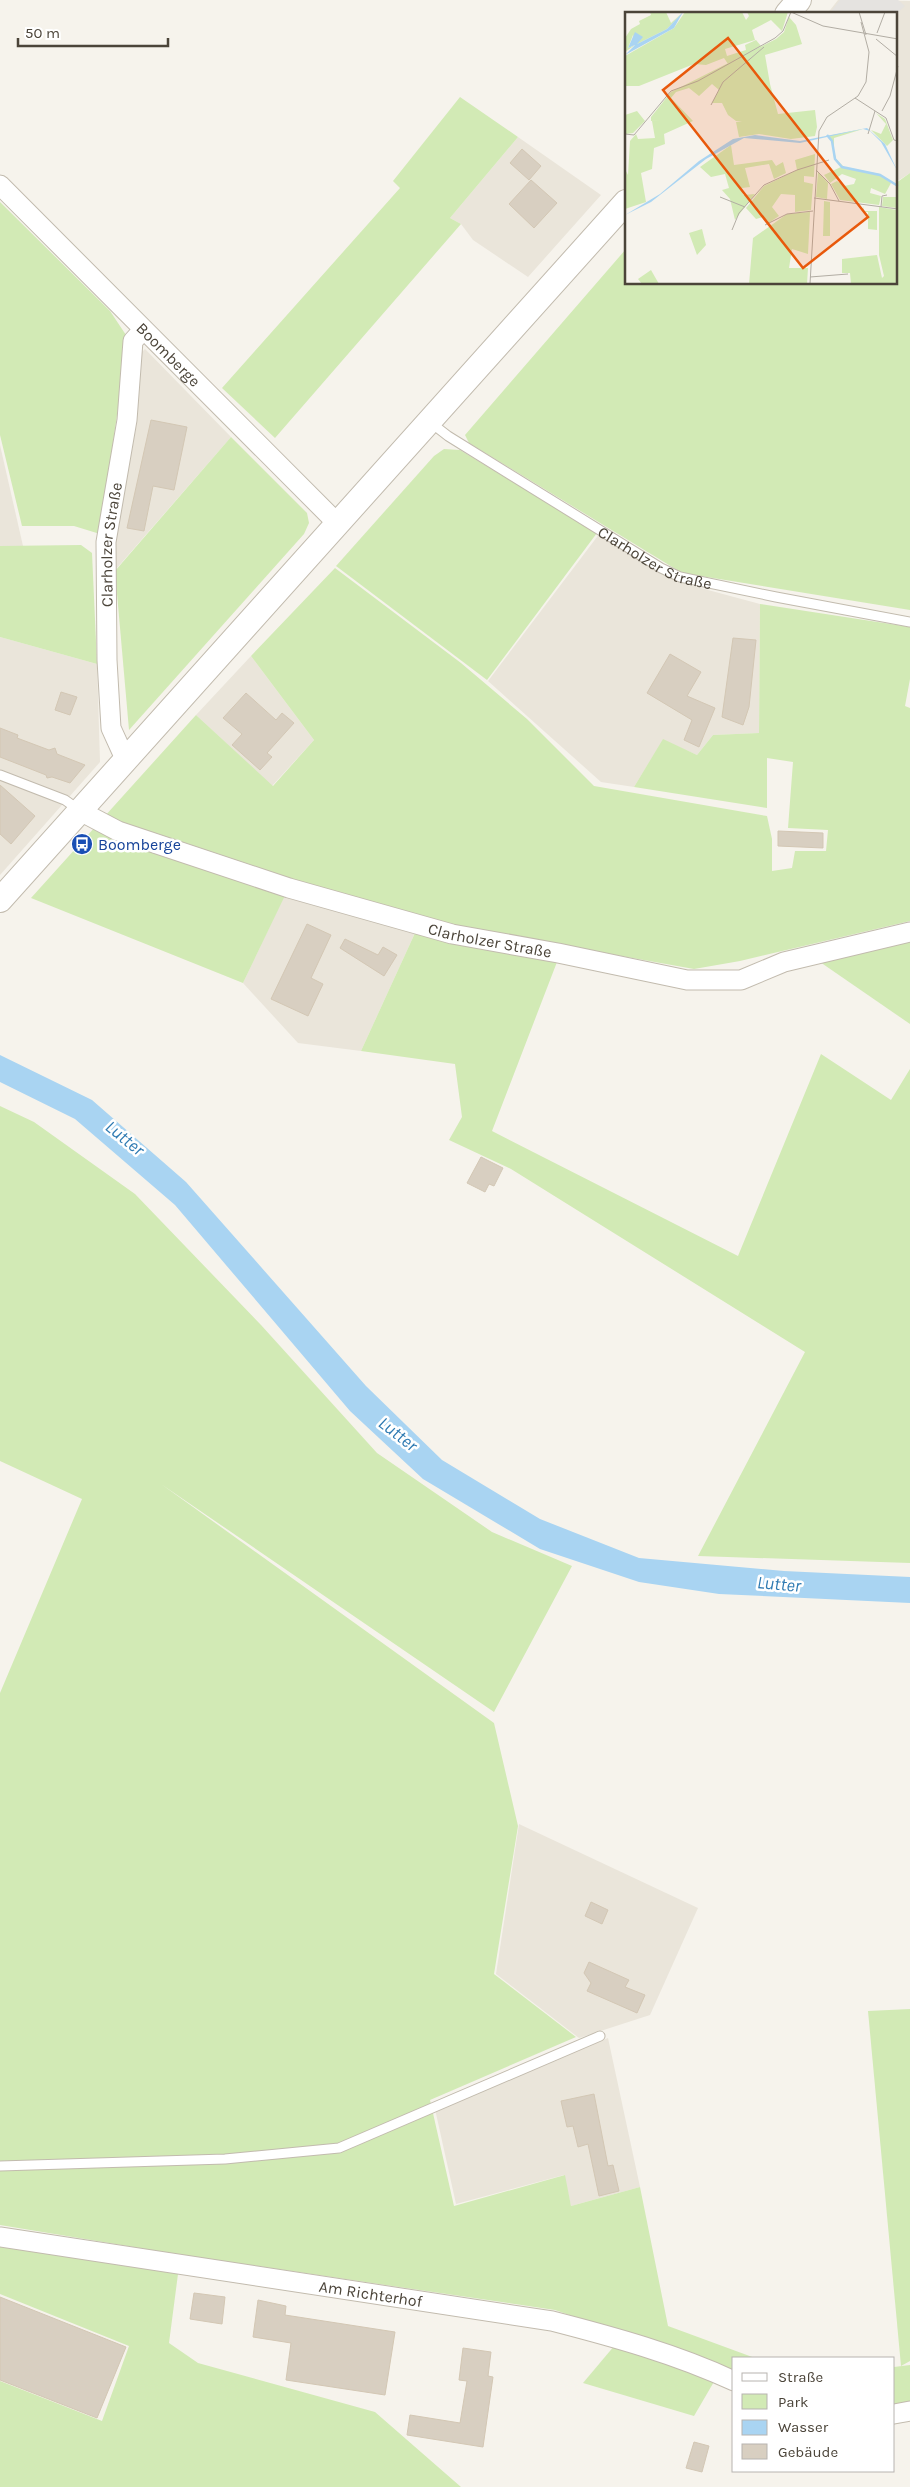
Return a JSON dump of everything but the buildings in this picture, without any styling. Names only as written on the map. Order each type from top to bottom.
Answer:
[{"type":"street","points":[[789,12],[799,0]]},
{"type":"street","name":"Boomberge","points":[[0,185],[338,524]]},
{"type":"street","points":[[0,900],[625,203]]},
{"type":"street","name":"Clarholzer Straße","points":[[126,761],[111,728],[107,660],[106,542],[127,420],[134,341],[143,330]]},
{"type":"street","name":"Clarholzer Straße","points":[[80,811],[118,830],[289,888],[452,934],[558,953],[687,980],[741,980],[784,962],[910,932]]},
{"type":"street","name":"Am Richterhof","points":[[0,2237],[552,2321],[628,2340],[732,2380]]},
{"type":"street","points":[[895,2414],[910,2411]]},
{"type":"lane","name":"Clarholzer Straße","points":[[430,422],[448,436],[661,568],[680,577],[776,598],[910,622]]},
{"type":"lane","points":[[0,775],[65,800],[80,811]]},
{"type":"lane","points":[[0,2166],[225,2159],[339,2148],[600,2036]]},
{"type":"shaded area","points":[[838,0],[910,1],[910,173],[898,181],[898,12],[829,12]]},
{"type":"shaded area","points":[[840,0],[898,0],[905,6],[898,12],[831,12]]},
{"type":"shaded area","points":[[518,137],[601,195],[528,277],[473,240],[461,224],[450,218]]},
{"type":"shaded area","points":[[145,349],[231,437],[116,569],[115,542],[137,423],[137,357]]},
{"type":"shaded area","points":[[0,445],[23,546],[0,546]]},
{"type":"shaded area","points":[[600,533],[682,583],[760,604],[759,733],[713,735],[697,755],[663,740],[634,787],[601,782],[488,681]]},
{"type":"shaded area","points":[[0,637],[97,664],[100,762],[0,875]]},
{"type":"shaded area","points":[[251,656],[314,740],[272,786],[196,715]]},
{"type":"shaded area","points":[[286,892],[415,933],[361,1051],[298,1043],[243,983]]},
{"type":"shaded area","points":[[519,1824],[698,1908],[650,2015],[579,2038],[496,1974]]},
{"type":"shaded area","points":[[608,2038],[640,2187],[571,2206],[564,2175],[456,2204],[435,2109]]},
{"type":"green space","points":[[460,97],[518,137],[450,218],[461,224],[275,438],[222,388],[400,188],[393,181]]},
{"type":"green space","points":[[910,173],[910,610],[682,573],[469,443],[465,435],[625,250],[625,285],[898,285],[898,182]]},
{"type":"green space","points":[[0,202],[110,311],[128,338],[100,534],[74,526],[22,526],[0,435]]},
{"type":"green space","points":[[231,437],[307,513],[309,523],[304,534],[129,730],[115,571]]},
{"type":"green space","points":[[444,449],[460,450],[597,533],[487,680],[336,566],[434,456]]},
{"type":"green space","points":[[81,545],[92,553],[97,664],[0,637],[0,546]]},
{"type":"green space","points":[[335,568],[461,663],[527,719],[594,786],[767,816],[772,839],[772,871],[792,868],[795,851],[826,851],[828,830],[788,828],[793,762],[767,758],[767,808],[634,787],[663,739],[697,755],[713,735],[759,733],[760,604],[910,627],[910,679],[905,706],[910,708],[910,921],[740,961],[694,969],[453,926],[292,881],[243,983],[31,898],[196,715],[273,786],[314,740],[251,656]]},
{"type":"green space","points":[[415,933],[557,962],[492,1131],[738,1256],[821,1054],[891,1100],[910,1069],[910,1563],[698,1556],[805,1352],[511,1169],[449,1140],[462,1117],[455,1064],[361,1051]]},
{"type":"green space","points":[[910,940],[910,1024],[820,962]]},
{"type":"green space","points":[[0,1106],[34,1122],[135,1194],[261,1325],[377,1453],[492,1532],[572,1566],[494,1712],[161,1484],[494,1723],[518,1826],[494,1974],[576,2037],[430,2100],[454,2206],[565,2175],[571,2206],[640,2187],[668,2326],[752,2357],[732,2357],[732,2371],[555,2310],[182,2255],[0,2225],[0,1693],[82,1499],[0,1461]]},
{"type":"green space","points":[[910,2009],[910,2361],[901,2366],[868,2011]]},
{"type":"green space","points":[[0,2245],[178,2274],[169,2343],[198,2363],[375,2412],[461,2487],[0,2487],[0,2381],[102,2421],[129,2346],[0,2294]]},
{"type":"green space","points":[[615,2345],[715,2380],[694,2416],[583,2383]]},
{"type":"green space","points":[[910,2365],[910,2403],[895,2406],[895,2367]]},
{"type":"water","name":"Lutter","points":[[0,1055],[92,1100],[186,1182],[366,1386],[442,1460],[540,1519],[639,1558],[784,1571],[910,1577],[910,1603],[719,1594],[639,1582],[540,1549],[423,1479],[350,1411],[175,1205],[75,1119],[0,1082]]},
{"type":"place","name":"Boomberge","points":[[82,844]]}]
